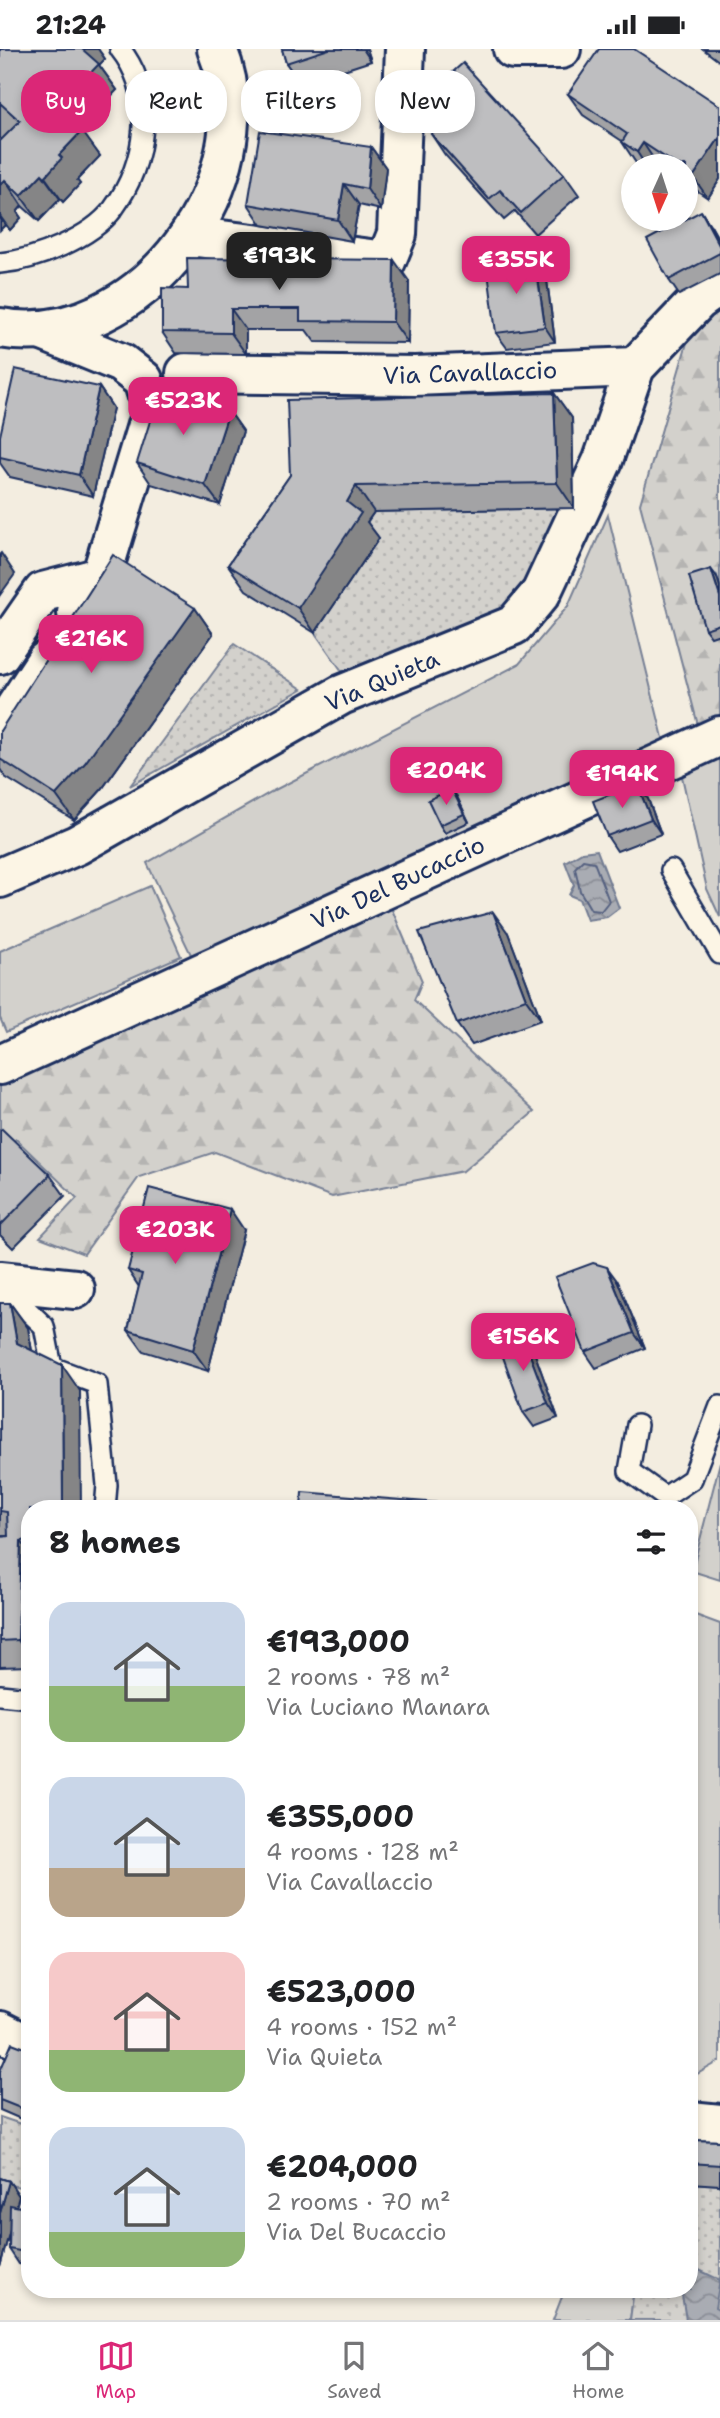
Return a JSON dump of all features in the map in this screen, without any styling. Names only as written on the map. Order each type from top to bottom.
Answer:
[{"type":"street","points":[[0,328],[40,330],[82,321],[121,303],[152,278],[189,236],[208,206],[223,169],[227,129],[226,71],[217,49]]},
{"type":"street","points":[[189,236],[386,261],[397,234],[405,49]]},
{"type":"street","points":[[513,49],[561,49]]},
{"type":"street","points":[[635,367],[698,301],[720,285]]},
{"type":"street","points":[[0,731],[101,577],[152,409],[143,380],[121,363],[40,330]]},
{"type":"street","name":"Via Cavallaccio","points":[[186,373],[415,376],[635,367]]},
{"type":"street","name":"Via Quieta","points":[[0,878],[77,845],[341,695],[514,625],[541,593],[603,460],[635,367]]},
{"type":"street","points":[[0,654],[43,592],[101,577]]},
{"type":"street","name":"Via Del Bucaccio","points":[[0,1065],[720,736]]},
{"type":"street","points":[[0,1281],[75,1289]]},
{"type":"street","points":[[0,2031],[21,2042]]},
{"type":"street","points":[[698,2122],[720,2124]]},
{"type":"lane","points":[[0,263],[24,261],[70,242],[112,210],[132,174],[145,133],[141,93],[120,49]]},
{"type":"lane","points":[[671,870],[720,954]]},
{"type":"lane","points":[[0,1306],[24,1307],[44,1327],[52,1367],[97,1384],[107,1485],[106,1500]]},
{"type":"lane","points":[[637,1425],[629,1471],[665,1497],[692,1479],[720,1406]]},
{"type":"lane","points":[[0,1695],[21,1697]]},
{"type":"green space","points":[[720,304],[720,719],[699,729],[640,504],[691,329]]},
{"type":"green space","points":[[574,508],[541,593],[356,691],[315,633],[378,538],[364,527],[374,512]]},
{"type":"green space","points":[[608,515],[666,750],[195,963],[147,863],[271,792],[519,664],[568,606]]},
{"type":"green space","points":[[234,644],[302,689],[130,786]]},
{"type":"green space","points":[[720,745],[720,917],[707,889],[679,763]]},
{"type":"green space","points":[[150,886],[181,956],[6,1032],[0,1018],[0,951]]},
{"type":"green space","points":[[388,900],[422,981],[414,1000],[534,1112],[463,1171],[332,1197],[215,1152],[139,1177],[84,1254],[40,1237],[77,1198],[16,1139],[0,1153],[0,1077]]},
{"type":"green space","points":[[720,1462],[720,1580],[698,1573],[698,1548]]},
{"type":"green space","points":[[698,1616],[720,1624],[720,2061],[698,2073]]},
{"type":"green space","points":[[0,2117],[21,2124],[21,2187],[0,2183]]},
{"type":"green space","points":[[698,2184],[720,2185],[720,2320],[630,2320],[633,2298],[698,2298]]},
{"type":"green space","points":[[562,2298],[633,2298],[630,2320],[553,2320]]},
{"type":"water","points":[[597,850],[619,908],[607,917],[587,920],[579,899],[569,895],[574,885],[565,862],[582,852]]},
{"type":"water","points":[[698,2271],[720,2280],[715,2308],[720,2311],[720,2320],[686,2320],[682,2298],[698,2298]]},
{"type":"building","points":[[0,49],[82,49],[99,64],[93,70],[21,70],[21,133],[80,133],[59,155],[62,158],[45,177],[42,174],[21,196],[5,180],[0,185],[0,141],[20,121],[0,105]]},
{"type":"building","points":[[282,49],[329,49],[286,63]]},
{"type":"building","points":[[599,49],[634,49],[720,106],[720,137],[698,170],[698,154],[660,154],[643,143],[637,152],[622,142],[627,134],[568,94]]},
{"type":"building","points":[[463,63],[469,70],[455,70]]},
{"type":"building","points":[[475,76],[564,174],[521,213],[500,190],[489,199],[431,134],[475,133]]},
{"type":"building","points":[[260,133],[371,147],[367,189],[344,184],[338,220],[248,204]]},
{"type":"building","points":[[701,211],[720,247],[720,253],[669,280],[647,240],[664,231],[698,231],[698,213]]},
{"type":"building","points":[[187,258],[394,260],[393,322],[300,321],[300,309],[231,309],[231,333],[162,332],[162,288],[188,289]]},
{"type":"building","points":[[535,258],[545,327],[496,333],[487,264]]},
{"type":"building","points":[[15,369],[99,387],[79,475],[0,457],[0,436]]},
{"type":"building","points":[[160,389],[229,411],[205,485],[137,463]]},
{"type":"building","points":[[554,393],[557,483],[356,486],[347,502],[361,513],[298,608],[228,565],[290,475],[287,400]]},
{"type":"building","points":[[113,555],[195,608],[85,763],[56,795],[0,759],[0,731]]},
{"type":"building","points":[[711,569],[720,597],[720,624],[705,629],[689,576]]},
{"type":"building","points":[[637,784],[651,819],[607,836],[593,801]]},
{"type":"building","points":[[452,789],[464,814],[440,825],[428,800]]},
{"type":"building","points":[[493,912],[526,999],[457,1024],[419,932]]},
{"type":"building","points":[[2,1129],[50,1175],[0,1226],[0,1131]]},
{"type":"building","points":[[149,1188],[230,1209],[193,1350],[128,1330],[142,1274],[128,1270]]},
{"type":"building","points":[[593,1263],[607,1267],[634,1333],[585,1352],[555,1277]]},
{"type":"building","points":[[0,1303],[10,1303],[17,1343],[62,1365],[63,1500],[21,1500],[18,1640],[0,1641],[0,1537],[8,1536],[7,1512],[0,1511]]},
{"type":"building","points":[[522,1334],[548,1403],[523,1412],[498,1343]]},
{"type":"building","points":[[302,1492],[402,1500],[302,1500]]},
{"type":"building","points":[[12,2043],[21,2046],[21,2108],[0,2100],[0,2071]]},
{"type":"building","points":[[698,2140],[720,2141],[720,2165],[698,2164]]},
{"type":"building","points":[[0,2178],[9,2181],[0,2213]]},
{"type":"building","points":[[10,2205],[21,2207],[21,2251],[9,2249]]}]
